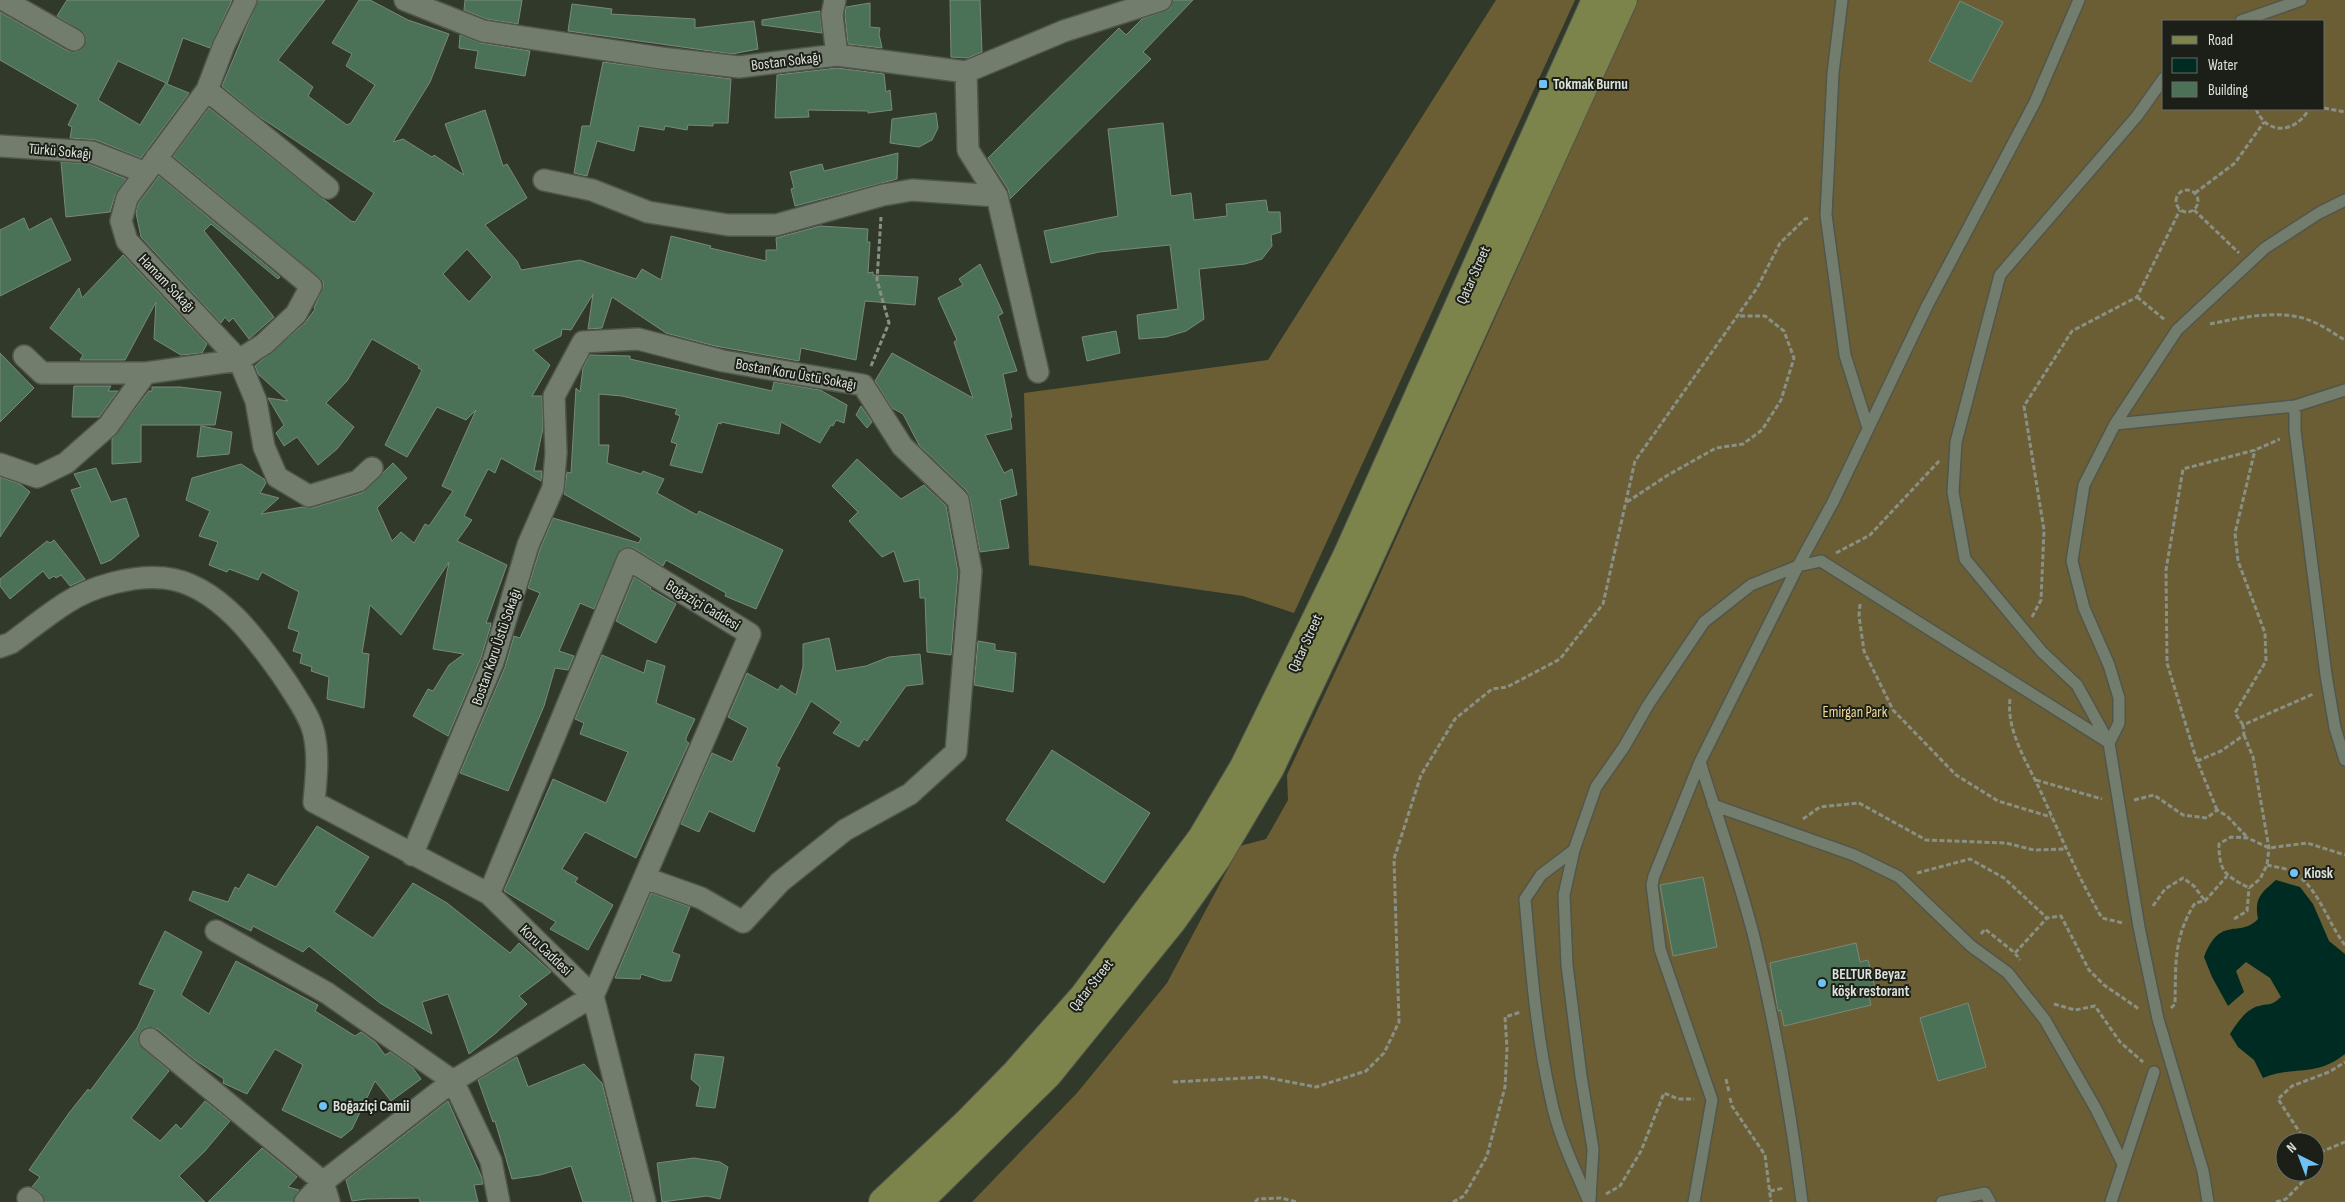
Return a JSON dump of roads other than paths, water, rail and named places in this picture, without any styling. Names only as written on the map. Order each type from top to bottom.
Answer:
[{"type":"main road","name":"Qatar Street","points":[[883,1202],[966,1124],[1016,1073],[1084,996],[1202,838],[1239,775],[1347,556],[1596,0]]},
{"type":"main road","name":"Qatar Street","points":[[918,1202],[1048,1074],[1160,937],[1216,860],[1270,768],[1350,600],[1623,0]]},
{"type":"street","points":[[4,0],[74,40]]},
{"type":"street","name":"Hamam Sokağı","points":[[246,0],[224,45],[208,90],[127,198],[121,221],[127,241],[240,360],[256,401],[264,447],[277,477],[309,496],[358,481],[372,468]]},
{"type":"street","name":"Bostan Sokağı","points":[[405,0],[483,31],[661,58],[739,66],[837,55],[966,72],[1064,32],[1162,0]]},
{"type":"street","points":[[835,0],[832,15],[837,55]]},
{"type":"street","points":[[966,72],[968,150],[996,196],[1038,372]]},
{"type":"street","points":[[208,90],[328,188]]},
{"type":"street","name":"Türkü Sokağı","points":[[0,146],[92,152],[151,166],[311,286],[296,314],[264,344],[240,360]]},
{"type":"street","points":[[544,180],[592,190],[648,212],[728,225],[776,225],[883,195],[912,190],[996,196]]},
{"type":"street","name":"Bostan Koru Üstü Sokağı","points":[[412,855],[493,662],[528,545],[553,488],[556,453],[554,396],[583,342],[638,339],[723,361],[864,385],[902,446],[958,500],[971,571],[956,752],[910,794],[845,830],[780,882],[743,922],[701,898],[645,878]]},
{"type":"street","points":[[24,356],[42,373],[146,373],[240,360]]},
{"type":"street","points":[[0,464],[37,477],[66,464],[108,426],[146,373]]},
{"type":"street","name":"Boğaziçi Caddesi","points":[[489,894],[628,559],[750,634],[594,996]]},
{"type":"street","name":"Koru Caddesi","points":[[0,647],[11,643],[67,602],[101,587],[134,580],[165,578],[194,587],[218,602],[242,624],[270,656],[300,703],[314,733],[318,766],[314,802],[489,894],[594,996]]},
{"type":"street","points":[[216,930],[327,993],[453,1081],[491,1161],[499,1202]]},
{"type":"street","points":[[305,1202],[326,1192],[453,1081],[594,996],[645,1202]]},
{"type":"street","points":[[150,1039],[326,1192]]},
{"type":"lane","points":[[1842,0],[1833,73],[1826,215],[1844,355],[1868,428]]},
{"type":"lane","points":[[1694,1202],[1712,1100],[1660,949],[1652,885],[1700,762],[1798,566],[1833,502],[1926,306],[2035,102],[2079,0]]},
{"type":"lane","points":[[2244,20],[2301,0]]},
{"type":"lane","points":[[2162,81],[2137,116],[2000,275],[1956,442],[1953,492],[1965,559],[2042,652],[2077,686],[2109,743],[2138,922],[2158,1019],[2203,1171],[2208,1202]]},
{"type":"lane","points":[[2109,743],[2119,723],[2120,698],[2109,665],[2084,608],[2072,561],[2084,485],[2115,424],[2177,330],[2265,248],[2318,212],[2345,200]]},
{"type":"lane","points":[[2115,424],[2295,406],[2345,390]]},
{"type":"lane","points":[[2295,406],[2295,431],[2324,666],[2330,688],[2335,728],[2345,760]]},
{"type":"lane","points":[[1593,1201],[1593,1150],[1581,1076],[1567,965],[1564,895],[1574,850],[1596,787],[1624,747],[1648,705],[1704,622],[1751,585],[1798,566],[1821,562],[2109,743]]},
{"type":"lane","points":[[1700,762],[1756,944],[1776,1037],[1799,1170],[1802,1202]]},
{"type":"lane","points":[[1713,805],[1854,854],[1899,878],[1971,946],[2008,973],[2045,1020],[2096,1109],[2124,1164]]},
{"type":"lane","points":[[1574,850],[1541,876],[1525,899],[1536,1008],[1551,1100],[1565,1146],[1593,1201]]},
{"type":"lane","points":[[2111,1202],[2154,1072]]},
{"type":"lane","points":[[1942,1202],[1985,1193],[1990,1202]]},
{"type":"water","points":[[2276,880],[2300,887],[2313,904],[2329,941],[2345,954],[2345,1054],[2324,1066],[2314,1069],[2285,1072],[2263,1078],[2254,1060],[2238,1047],[2230,1034],[2250,1010],[2273,1003],[2281,997],[2270,978],[2246,962],[2236,971],[2244,992],[2228,1006],[2212,977],[2204,957],[2210,944],[2224,931],[2251,925],[2258,919],[2257,906],[2260,896]]},
{"type":"place","name":"Tokmak Burnu","points":[[1543,84]]},
{"type":"place","name":"Kiosk","points":[[2294,873]]},
{"type":"place","name":"BELTUR Beyaz köşk restorant","points":[[1822,983]]},
{"type":"place","name":"Boğaziçi Camii","points":[[323,1106]]},
{"type":"park label","name":"Emirgan Park","points":[[1855,712]]}]
